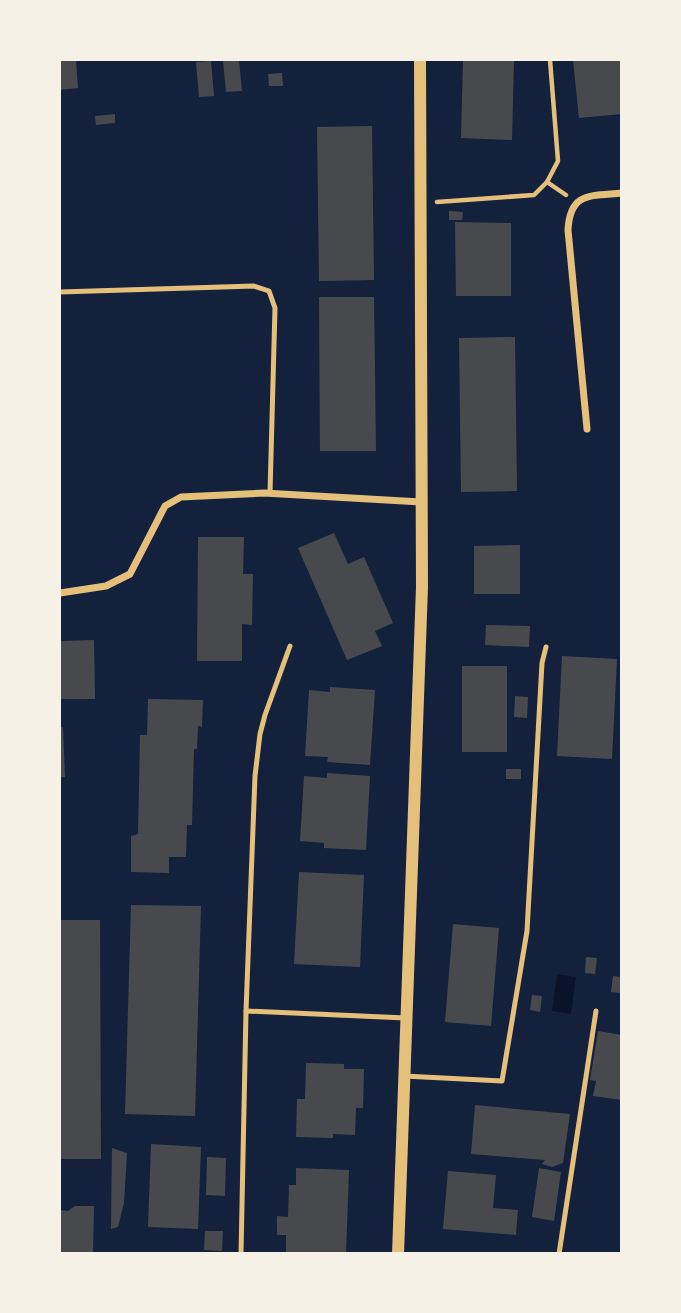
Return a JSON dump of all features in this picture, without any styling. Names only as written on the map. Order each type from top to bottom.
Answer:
[{"type":"street","points":[[398,1254],[422,587],[420,60]]},
{"type":"street","points":[[587,429],[568,230],[569,216],[576,202],[586,196],[621,194]]},
{"type":"street","points":[[60,593],[106,586],[130,574],[165,506],[181,498],[270,493],[421,502]]},
{"type":"lane","points":[[60,292],[254,286],[269,291],[275,308],[270,493]]},
{"type":"lane","points":[[241,1254],[246,1011],[257,754],[265,715],[290,646]]},
{"type":"lane","points":[[404,1076],[502,1081],[527,931],[542,663],[546,648]]},
{"type":"lane","points":[[246,1011],[406,1018]]},
{"type":"lane","points":[[559,1254],[596,1011]]},
{"type":"path","points":[[419,204],[534,195],[547,182],[558,161],[550,60]]},
{"type":"path","points":[[547,182],[576,202]]},
{"type":"water","points":[[557,974],[576,977],[571,1014],[552,1011]]},
{"type":"building","points":[[60,60],[76,60],[78,88],[60,90]]},
{"type":"building","points":[[239,60],[242,91],[226,92],[223,61]]},
{"type":"building","points":[[463,60],[514,60],[512,140],[461,138]]},
{"type":"building","points":[[573,60],[622,60],[622,114],[579,118]]},
{"type":"building","points":[[211,61],[214,96],[199,97],[196,62]]},
{"type":"building","points":[[282,73],[283,86],[269,86],[268,74]]},
{"type":"building","points":[[115,114],[115,123],[96,125],[95,116]]},
{"type":"building","points":[[372,126],[374,280],[319,281],[317,127]]},
{"type":"building","points":[[449,211],[463,212],[462,220],[449,220]]},
{"type":"building","points":[[455,222],[511,223],[511,296],[456,296]]},
{"type":"building","points":[[319,297],[374,297],[376,451],[320,451]]},
{"type":"building","points":[[515,337],[517,491],[461,492],[459,338]]},
{"type":"building","points":[[334,533],[348,564],[364,557],[393,623],[375,631],[382,646],[347,660],[298,548]]},
{"type":"building","points":[[198,537],[244,537],[243,574],[253,574],[252,625],[242,624],[242,661],[197,661]]},
{"type":"building","points":[[520,545],[520,594],[474,594],[474,546]]},
{"type":"building","points":[[486,625],[530,626],[529,647],[485,645]]},
{"type":"building","points":[[94,640],[95,699],[60,699],[60,641]]},
{"type":"building","points":[[562,656],[617,659],[612,759],[557,756]]},
{"type":"building","points":[[462,666],[507,666],[507,752],[462,752]]},
{"type":"building","points":[[330,687],[375,690],[370,765],[327,762],[328,757],[305,756],[309,690],[330,692]]},
{"type":"building","points":[[515,696],[528,697],[527,718],[514,717]]},
{"type":"building","points":[[148,699],[203,700],[202,727],[198,726],[197,749],[194,749],[192,825],[187,825],[186,857],[169,857],[169,873],[131,872],[131,836],[138,834],[140,735],[147,735]]},
{"type":"building","points":[[63,727],[65,777],[60,777],[60,728]]},
{"type":"building","points":[[506,769],[521,769],[521,779],[506,779]]},
{"type":"building","points":[[327,773],[370,776],[366,850],[324,848],[324,843],[300,841],[304,776],[327,778]]},
{"type":"building","points":[[299,872],[364,875],[360,967],[294,964]]},
{"type":"building","points":[[131,905],[201,906],[195,1116],[125,1114]]},
{"type":"building","points":[[60,920],[100,920],[101,1159],[60,1159]]},
{"type":"building","points":[[453,924],[499,928],[491,1026],[445,1022]]},
{"type":"building","points":[[586,957],[597,958],[595,974],[585,973]]},
{"type":"building","points":[[613,976],[622,977],[622,993],[611,992]]},
{"type":"building","points":[[532,995],[542,996],[540,1012],[530,1010]]},
{"type":"building","points":[[598,1031],[622,1035],[622,1100],[593,1096],[596,1081],[590,1080]]},
{"type":"building","points":[[306,1063],[344,1064],[344,1069],[364,1069],[363,1108],[356,1108],[355,1135],[333,1134],[333,1138],[296,1137],[297,1099],[305,1099]]},
{"type":"building","points":[[475,1105],[570,1114],[563,1163],[552,1167],[542,1164],[545,1160],[471,1154]]},
{"type":"building","points":[[151,1144],[201,1147],[198,1229],[148,1227]]},
{"type":"building","points":[[112,1148],[127,1153],[124,1203],[118,1227],[111,1229]]},
{"type":"building","points":[[207,1157],[226,1158],[225,1196],[206,1195]]},
{"type":"building","points":[[296,1168],[349,1170],[346,1254],[286,1253],[286,1235],[277,1235],[277,1216],[288,1217],[289,1185],[296,1185]]},
{"type":"building","points":[[539,1168],[561,1172],[554,1221],[532,1217]]},
{"type":"building","points":[[448,1171],[496,1175],[493,1208],[518,1210],[516,1235],[443,1229]]},
{"type":"building","points":[[75,1206],[94,1206],[93,1254],[60,1254],[60,1210],[68,1211]]},
{"type":"building","points":[[205,1231],[223,1231],[222,1251],[204,1250]]}]
